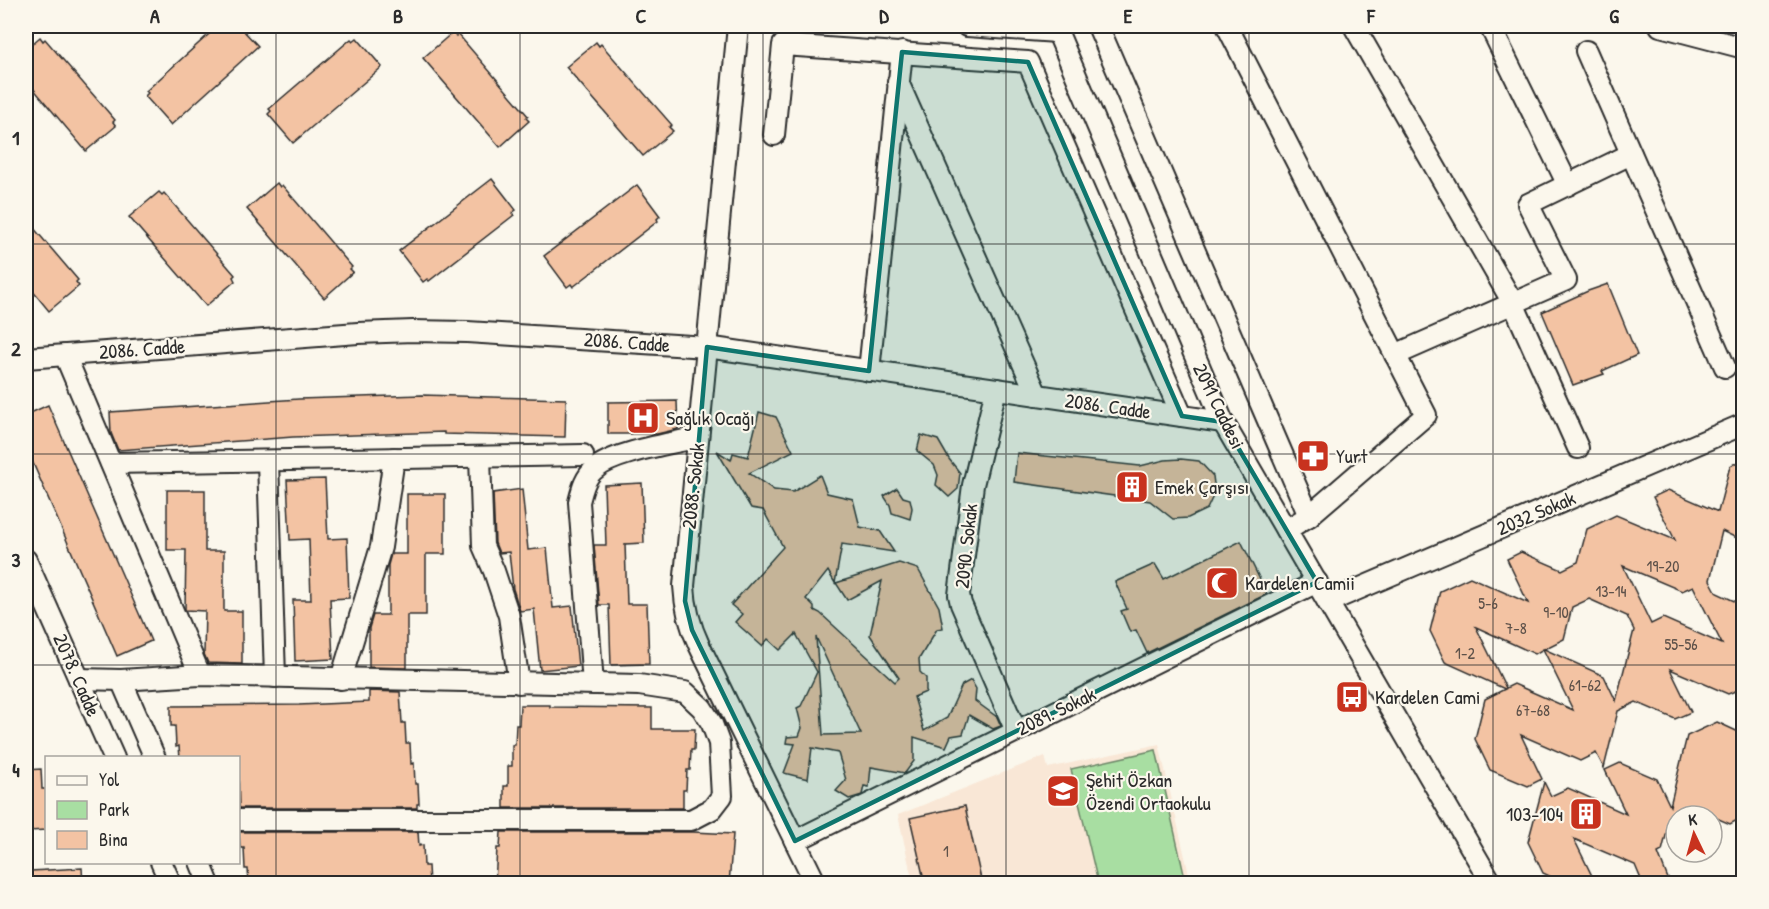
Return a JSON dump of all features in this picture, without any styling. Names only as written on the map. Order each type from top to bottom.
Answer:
[{"type":"street","name":"2088. Sokak","points":[[738,26],[684,586],[688,618],[699,645],[816,884]]},
{"type":"street","points":[[967,26],[1056,29]]},
{"type":"street","points":[[1098,26],[1309,516]]},
{"type":"street","points":[[1227,26],[1426,415],[1309,516],[1286,530]]},
{"type":"street","points":[[1354,26],[1513,303],[1578,448]]},
{"type":"street","points":[[1490,26],[1568,185]]},
{"type":"street","points":[[1660,26],[1743,48]]},
{"type":"street","name":"2091 Caddesi","points":[[1056,29],[1223,422],[1492,884]]},
{"type":"street","points":[[774,135],[783,45],[1028,62],[1182,416]]},
{"type":"street","points":[[1586,51],[1725,368]]},
{"type":"street","points":[[869,371],[902,52]]},
{"type":"street","points":[[898,82],[1037,395]]},
{"type":"street","points":[[1395,355],[1566,280],[1528,204],[1631,154]]},
{"type":"street","name":"2086. Cadde","points":[[26,358],[358,333],[413,331],[478,333],[707,347],[1223,422]]},
{"type":"street","points":[[65,355],[200,675]]},
{"type":"street","name":"2090. Sokak","points":[[996,389],[973,485],[959,595],[1016,731]]},
{"type":"street","name":"2032 Sokak","points":[[1328,602],[1743,424]]},
{"type":"street","points":[[593,684],[579,502],[583,485],[593,470],[608,459],[698,437]]},
{"type":"street","points":[[111,463],[583,455]]},
{"type":"street","points":[[480,457],[483,546],[509,616],[519,683]]},
{"type":"street","points":[[341,679],[381,548],[394,459]]},
{"type":"street","points":[[268,461],[275,677]]},
{"type":"street","name":"2078. Cadde","points":[[26,560],[113,756]]},
{"type":"street","name":"2089. Sokak","points":[[795,841],[1317,582]]},
{"type":"street","points":[[79,680],[200,675],[639,686],[685,692],[702,708],[712,724],[719,743],[722,795],[712,809],[691,820],[240,820]]},
{"type":"street","points":[[121,680],[154,756]]},
{"type":"street","points":[[162,864],[171,884]]},
{"type":"street","points":[[201,864],[209,884]]},
{"type":"highlighted area","points":[[902,52],[1028,62],[1182,416],[1223,422],[1317,582],[795,841],[692,630],[685,601],[707,347],[869,371]]},
{"type":"shaded area","name":"Şehit Özkan Özendi Ortaokulu","points":[[1159,744],[1191,883],[913,883],[898,815],[1045,756],[1048,768]]},
{"type":"green space","points":[[1156,750],[1186,883],[1098,883],[1071,769]]},
{"type":"building","points":[[218,26],[239,26],[258,46],[171,125],[145,96],[148,93],[146,91]]},
{"type":"building","points":[[453,32],[456,36],[458,34],[528,116],[526,118],[529,121],[500,147],[423,58]]},
{"type":"building","points":[[40,37],[43,41],[45,39],[115,120],[113,122],[116,126],[86,151],[26,80],[26,49]]},
{"type":"building","points":[[357,38],[382,67],[293,143],[268,114],[271,111],[269,109],[351,39],[353,41]]},
{"type":"building","points":[[596,42],[599,46],[601,44],[672,125],[669,127],[673,131],[643,156],[566,67]]},
{"type":"building","points":[[492,179],[516,210],[512,213],[514,215],[429,281],[427,279],[423,282],[399,251]]},
{"type":"building","points":[[277,183],[280,187],[282,185],[352,267],[350,269],[353,272],[324,298],[247,209]]},
{"type":"building","points":[[637,185],[660,216],[658,221],[573,287],[571,284],[567,287],[544,256]]},
{"type":"building","points":[[159,192],[162,195],[164,193],[235,275],[233,277],[235,281],[206,306],[129,217]]},
{"type":"building","points":[[26,219],[78,280],[76,282],[79,286],[49,311],[26,283]]},
{"type":"building","points":[[1608,284],[1637,355],[1602,371],[1604,374],[1573,385],[1542,312]]},
{"type":"building","points":[[422,395],[566,399],[565,437],[444,434],[444,432],[293,437],[118,450],[111,433],[110,412],[299,399]]},
{"type":"building","name":"Sağlık Ocağı","points":[[677,401],[678,429],[657,434],[608,434],[608,402]]},
{"type":"building","points":[[48,405],[151,641],[117,656],[26,447],[26,415]]},
{"type":"building","points":[[759,412],[776,417],[793,451],[749,473],[774,490],[793,492],[820,475],[827,493],[853,499],[860,527],[880,531],[894,552],[842,544],[835,583],[828,571],[806,599],[814,610],[895,682],[899,678],[870,635],[882,581],[847,600],[836,583],[899,563],[918,569],[939,607],[943,628],[937,629],[919,659],[920,672],[926,678],[926,692],[914,697],[924,731],[947,718],[962,685],[971,680],[976,689],[975,701],[997,717],[1001,726],[993,729],[969,715],[963,734],[951,736],[946,747],[914,737],[914,761],[905,773],[871,767],[869,787],[864,786],[862,795],[849,799],[836,791],[846,780],[838,753],[812,748],[808,779],[784,773],[795,744],[786,743],[787,737],[799,736],[802,728],[797,708],[801,706],[817,672],[796,634],[780,650],[768,639],[762,646],[735,622],[742,614],[731,605],[783,547],[763,510],[751,508],[717,451],[731,460],[733,453],[748,457]],"holes":[[[816,637],[861,734],[823,735]]]},
{"type":"building","points":[[921,435],[938,440],[960,473],[958,489],[949,497],[936,485],[938,475],[934,465],[917,451]]},
{"type":"building","name":"Emek Çarşısı","points":[[1017,453],[1140,466],[1165,460],[1199,461],[1213,476],[1215,492],[1207,509],[1188,518],[1173,519],[1150,501],[1014,482]]},
{"type":"building","points":[[1743,459],[1743,541],[1722,531],[1710,580],[1717,593],[1743,605],[1743,688],[1728,694],[1670,669],[1691,712],[1675,719],[1636,702],[1618,711],[1604,768],[1596,753],[1580,761],[1521,735],[1542,779],[1528,786],[1490,770],[1475,739],[1485,699],[1505,689],[1445,662],[1430,631],[1440,591],[1470,577],[1528,603],[1507,559],[1521,552],[1562,570],[1578,562],[1587,529],[1616,515],[1675,540],[1653,497],[1668,490],[1718,512],[1730,466]],"holes":[[[1623,566],[1682,591],[1693,586],[1722,644],[1663,618],[1651,624]],[[1589,599],[1627,616],[1634,630],[1616,701],[1604,676],[1544,649],[1564,639],[1572,607]],[[1476,627],[1535,654],[1543,649],[1573,710],[1514,684],[1506,688]]]},
{"type":"building","points":[[325,479],[328,539],[347,538],[349,598],[330,599],[333,659],[295,661],[293,600],[311,600],[309,539],[290,540],[287,480]]},
{"type":"building","points":[[642,483],[644,543],[625,544],[627,604],[647,604],[649,664],[611,665],[609,605],[599,605],[594,545],[606,545],[604,485]]},
{"type":"building","points":[[897,488],[903,497],[910,499],[912,508],[910,519],[892,513],[884,496]]},
{"type":"building","points":[[522,489],[528,550],[547,548],[553,608],[572,606],[578,666],[540,670],[534,609],[520,611],[513,589],[509,552],[499,553],[495,543],[493,493]]},
{"type":"building","points":[[167,490],[205,490],[205,551],[224,551],[224,611],[242,611],[242,664],[208,663],[204,654],[205,611],[185,610],[186,550],[167,550]]},
{"type":"building","points":[[407,494],[445,494],[445,554],[426,554],[426,615],[407,615],[407,668],[369,667],[369,628],[373,615],[388,615],[388,565],[391,554],[407,554]]},
{"type":"building","points":[[1241,541],[1267,594],[1147,653],[1136,630],[1130,632],[1121,611],[1127,609],[1115,582],[1155,564],[1164,579]]},
{"type":"building","points":[[369,691],[400,692],[402,723],[405,723],[406,743],[410,743],[415,784],[418,784],[419,804],[417,808],[240,808],[240,756],[180,756],[179,746],[176,747],[175,726],[171,726],[171,706],[369,702]]},
{"type":"building","points":[[520,705],[652,708],[652,729],[695,729],[694,750],[691,750],[690,770],[687,770],[686,790],[683,790],[683,808],[504,808],[504,786],[508,786],[508,766],[512,766],[512,745],[515,745],[516,725],[519,725]]},
{"type":"building","points":[[1717,722],[1743,734],[1743,817],[1730,824],[1724,821],[1724,804],[1670,804],[1687,736]]},
{"type":"building","points":[[1620,763],[1657,779],[1669,804],[1664,804],[1664,843],[1662,851],[1658,853],[1670,884],[1643,884],[1635,865],[1574,839],[1596,884],[1566,884],[1543,873],[1528,842],[1544,782],[1551,796],[1568,788],[1626,814],[1605,770]]},
{"type":"building","points":[[41,769],[42,789],[45,789],[45,830],[29,831],[26,810],[26,770]]},
{"type":"building","points":[[965,806],[982,884],[925,884],[910,818]]},
{"type":"building","points":[[240,832],[418,832],[419,846],[423,845],[424,866],[428,866],[429,884],[249,884],[248,869],[245,869],[244,848],[240,848]]},
{"type":"building","points":[[501,832],[733,834],[729,884],[495,884],[497,848],[500,848]]},
{"type":"building","points":[[82,868],[83,884],[31,884],[31,871]]},
{"type":"place","name":"Sağlık Ocağı","points":[[643,418]]},
{"type":"place","name":"Yurt","points":[[1313,456]]},
{"type":"place","name":"Emek Çarşısı","points":[[1132,487]]},
{"type":"place","name":"Kardelen Camii","points":[[1222,583]]},
{"type":"place","name":"Kardelen Cami","points":[[1352,697]]},
{"type":"place","name":"Şehit Özkan Özendi Ortaokulu","points":[[1063,791]]},
{"type":"place","name":"103-104","points":[[1586,814]]}]
